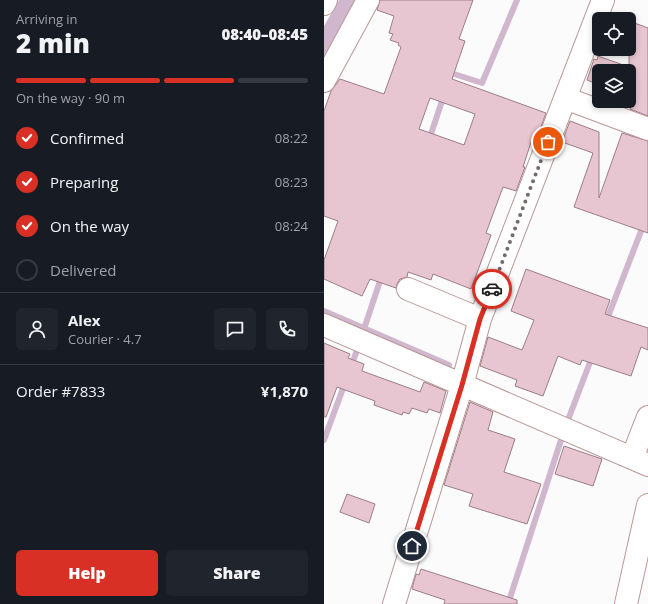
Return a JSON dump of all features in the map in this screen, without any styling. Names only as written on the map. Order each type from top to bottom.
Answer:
[{"type":"street","points":[[324,4],[326,0]]},
{"type":"street","points":[[324,82],[368,0]]},
{"type":"street","points":[[394,604],[462,385],[480,319],[603,0]]},
{"type":"street","points":[[565,98],[648,129]]},
{"type":"street","points":[[408,289],[480,319]]},
{"type":"street","points":[[324,325],[640,462],[648,417]]},
{"type":"street","points":[[626,604],[648,505]]},
{"type":"shaded area","points":[[339,0],[355,0],[324,56],[324,26]]},
{"type":"building","points":[[380,0],[473,0],[459,39],[465,41],[452,79],[546,113],[537,138],[533,136],[523,167],[525,167],[516,191],[503,187],[486,233],[491,235],[471,289],[433,274],[431,280],[408,272],[407,277],[400,279],[396,288],[370,279],[362,296],[324,279],[324,260],[338,221],[324,216],[324,111],[331,91],[340,79],[384,94],[401,47],[398,45],[399,43],[390,40],[393,34],[389,33],[394,16],[377,10]],"holes":[[[430,98],[475,114],[464,145],[419,129]]]},
{"type":"building","points":[[636,24],[648,28],[648,116],[630,109],[636,108],[636,64],[629,64],[629,56],[636,56]]},
{"type":"building","points":[[598,56],[621,64],[592,64],[594,59],[597,60]]},
{"type":"building","points":[[592,65],[592,82],[587,80]]},
{"type":"building","points":[[570,121],[599,132],[599,198],[622,133],[648,141],[648,233],[574,207],[593,153],[562,142]]},
{"type":"building","points":[[526,269],[610,300],[605,314],[648,328],[648,350],[641,347],[631,376],[582,360],[580,365],[558,356],[543,396],[515,386],[517,380],[480,366],[488,337],[522,350],[534,320],[511,311]]},
{"type":"building","points":[[324,343],[350,354],[348,358],[364,364],[362,371],[420,392],[424,382],[446,391],[440,413],[429,409],[427,413],[412,408],[409,414],[403,412],[402,415],[374,405],[375,401],[337,387],[326,417],[324,417]]},
{"type":"building","points":[[470,402],[493,412],[488,430],[515,439],[504,472],[541,484],[527,524],[469,506],[473,494],[444,485]]},
{"type":"building","points":[[564,446],[602,459],[593,486],[555,474]]},
{"type":"building","points":[[347,494],[375,504],[369,523],[340,512]]},
{"type":"building","points":[[421,569],[517,600],[517,604],[444,604],[445,600],[412,589],[416,574],[419,575]]},
{"type":"waterway","points":[[450,77],[451,73],[482,83],[517,0]]},
{"type":"waterway","points":[[429,140],[444,95]]},
{"type":"waterway","points":[[606,322],[648,213]]},
{"type":"waterway","points":[[363,332],[382,275]]},
{"type":"waterway","points":[[324,311],[449,365]]},
{"type":"waterway","points":[[351,367],[357,350]]},
{"type":"waterway","points":[[568,420],[592,357]]},
{"type":"waterway","points":[[324,440],[345,383]]},
{"type":"waterway","points":[[508,604],[561,440]]},
{"type":"way so far","points":[[492,289],[548,142]]},
{"type":"route","points":[[412,546],[462,385],[480,319],[492,289]]}]
